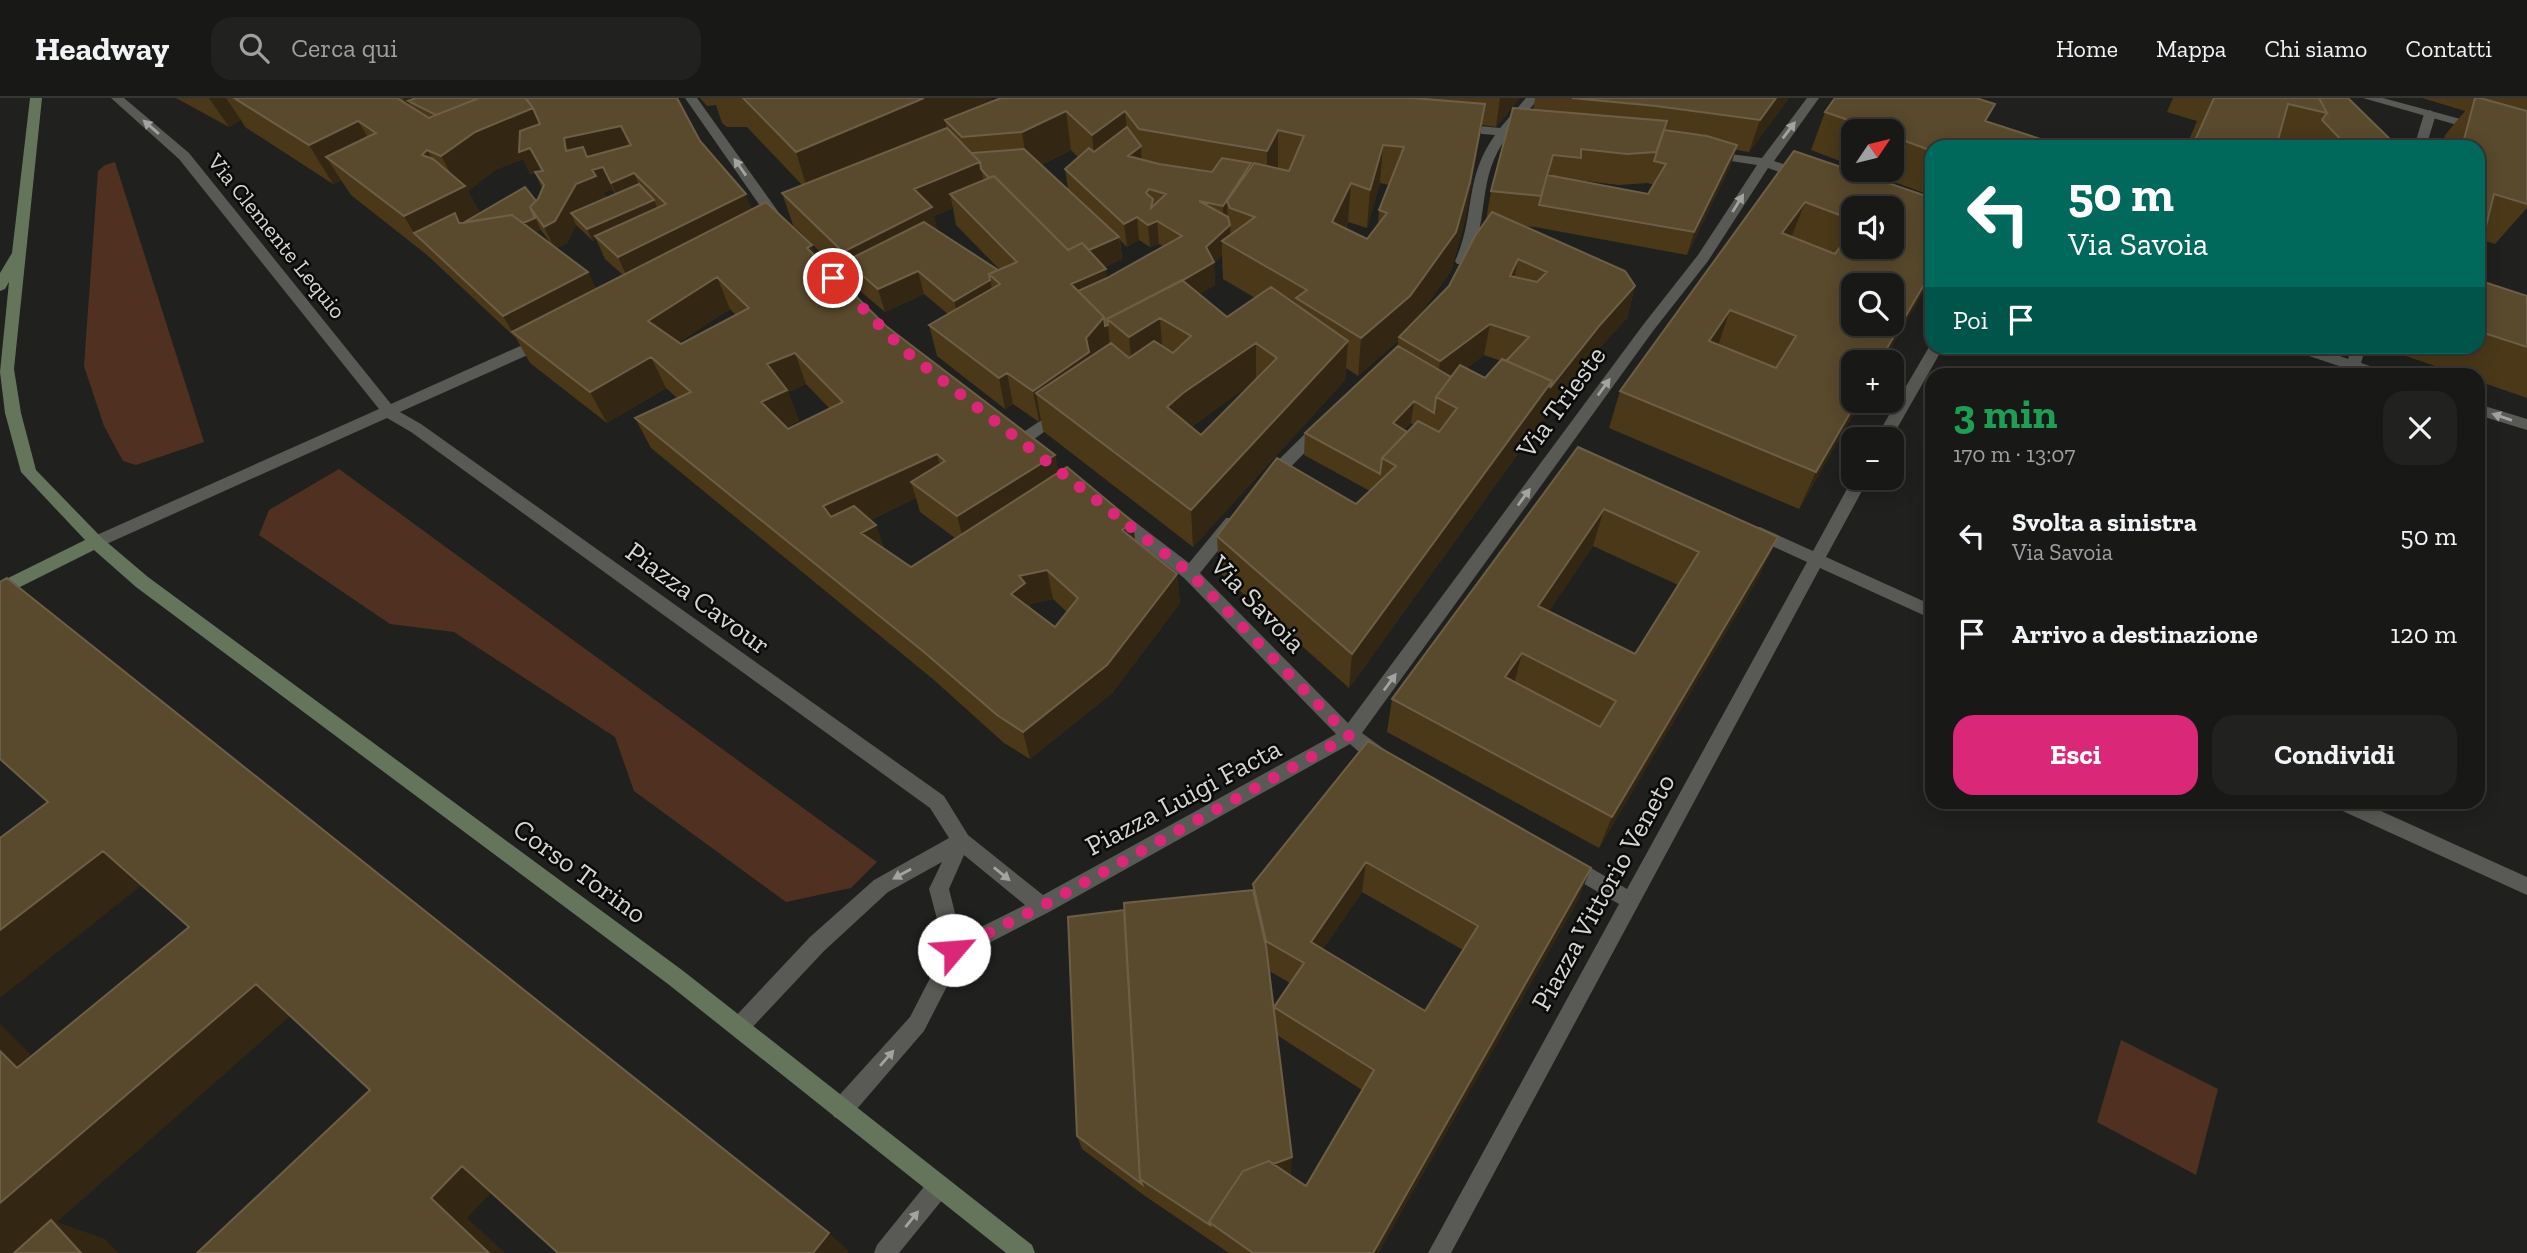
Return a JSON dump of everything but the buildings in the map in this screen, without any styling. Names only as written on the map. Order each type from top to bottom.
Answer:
[{"type":"main road","points":[[0,590],[96,542],[29,472],[13,413],[7,369],[36,98]]},
{"type":"main road","points":[[0,286],[20,251]]},
{"type":"main road","name":"Corso Torino","points":[[96,542],[142,582],[739,1027],[1024,1253]]},
{"type":"street","name":"Via Clemente Lequio","points":[[117,98],[184,156],[390,412]]},
{"type":"street","points":[[691,98],[782,225]]},
{"type":"street","points":[[1454,277],[1472,243],[1479,179],[1488,153],[1533,98]]},
{"type":"street","name":"Via Trieste","points":[[1349,736],[1570,445],[1813,98]]},
{"type":"street","points":[[2369,98],[2527,141]]},
{"type":"street","points":[[2422,140],[2430,114]]},
{"type":"street","points":[[1444,127],[1540,136]]},
{"type":"street","points":[[1699,152],[1766,163],[1810,178]]},
{"type":"street","points":[[96,542],[176,504],[515,357],[551,338]]},
{"type":"street","points":[[1890,427],[1932,354]]},
{"type":"street","points":[[2319,354],[2359,368]]},
{"type":"street","points":[[2353,366],[2357,354]]},
{"type":"street","points":[[1021,441],[1073,404]]},
{"type":"street","points":[[2485,411],[2527,425]]},
{"type":"street","name":"Piazza Cavour","points":[[390,412],[937,802],[961,841]]},
{"type":"street","points":[[1258,491],[1329,419]]},
{"type":"street","name":"Piazza Vittorio Veneto","points":[[1439,1253],[1854,490]]},
{"type":"street","name":"Via Savoia","points":[[1106,508],[1190,573],[1349,736],[1399,768]]},
{"type":"street","points":[[1190,573],[1240,512]]},
{"type":"street","points":[[1735,522],[1925,609]]},
{"type":"street","name":"Piazza Luigi Facta","points":[[954,950],[1042,906],[1349,736]]},
{"type":"street","points":[[2358,809],[2527,886]]},
{"type":"street","points":[[961,841],[1042,906]]},
{"type":"street","points":[[842,1109],[917,1024],[954,950],[939,889],[961,841]]},
{"type":"street","points":[[739,1027],[817,944],[881,886],[961,841]]},
{"type":"street","points":[[1550,854],[1631,901]]},
{"type":"street","points":[[885,1253],[939,1186]]},
{"type":"shaded area","points":[[115,162],[204,442],[136,465],[123,461],[104,426],[84,366],[98,171]]},
{"type":"shaded area","points":[[339,469],[877,862],[851,888],[786,902],[634,791],[615,737],[454,632],[390,624],[259,535],[269,510]]},
{"type":"shaded area","points":[[2121,1040],[2218,1089],[2196,1175],[2097,1122]]},
{"type":"route","points":[[833,278],[905,351],[1190,573],[1349,736],[1042,906],[954,950]]}]
